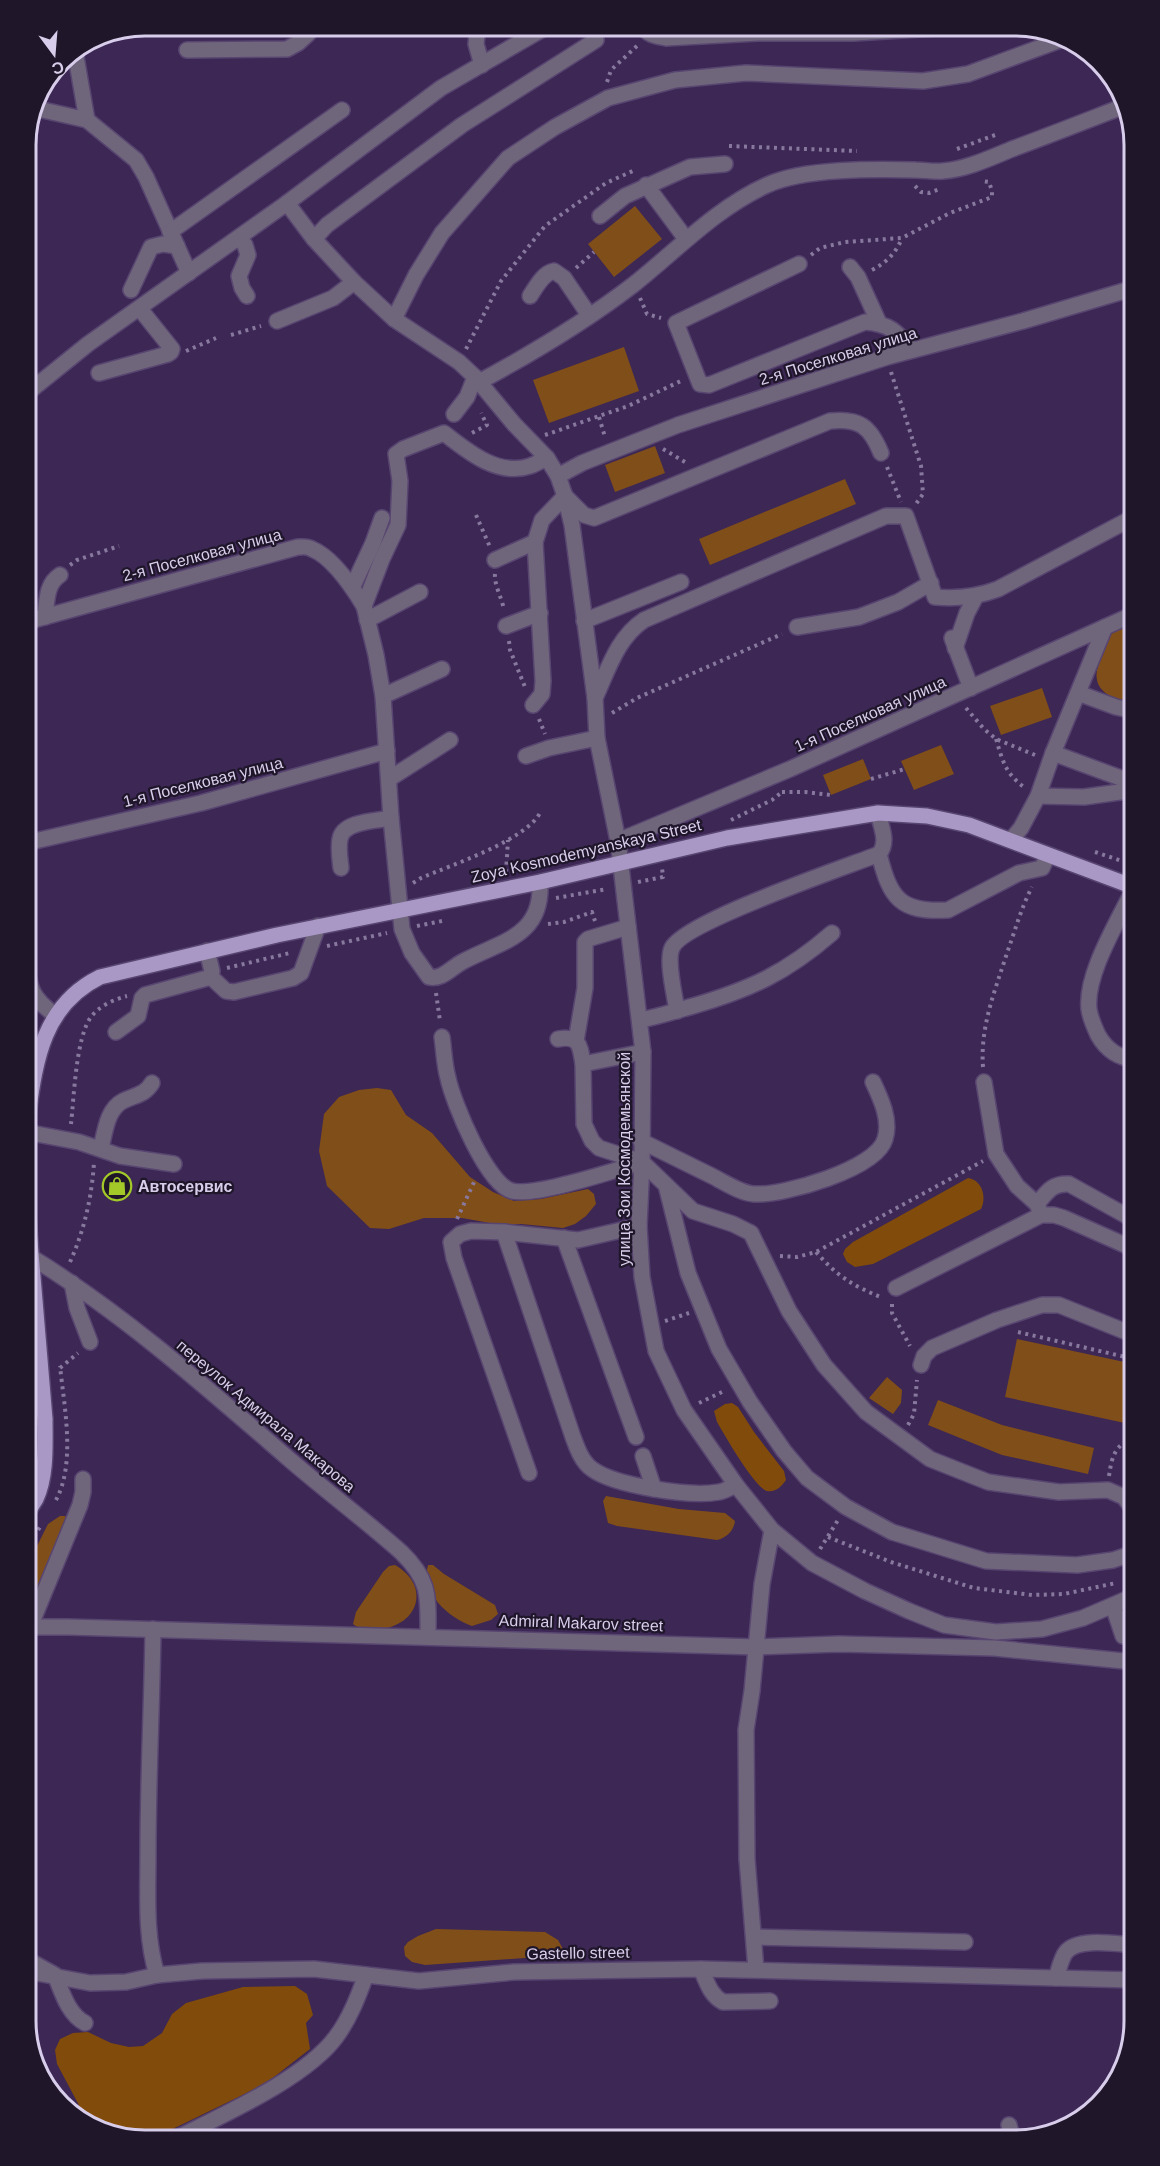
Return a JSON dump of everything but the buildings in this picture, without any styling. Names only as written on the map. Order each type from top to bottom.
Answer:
[{"type":"main road","name":"Zoya Kosmodemyanskaya Street","points":[[36,1069],[48,1028],[55,1015],[76,992],[100,977],[318,926],[540,882],[727,838],[878,813],[927,816],[969,825],[1011,840],[1045,862],[1124,885]]},
{"type":"main road","points":[[36,1315],[45,1419],[42,1475],[36,1499]]},
{"type":"street","points":[[187,50],[287,49],[298,44],[306,36]]},
{"type":"street","points":[[477,36],[476,44],[482,65]]},
{"type":"street","points":[[36,386],[88,344],[239,238],[441,88],[531,36]]},
{"type":"street","points":[[654,36],[666,38],[703,36]]},
{"type":"street","points":[[314,239],[327,225],[462,125],[596,40]]},
{"type":"street","points":[[394,319],[416,275],[442,233],[508,158],[555,127],[608,98],[675,80],[746,72],[923,81],[968,74],[1052,43]]},
{"type":"street","points":[[81,84],[87,120]]},
{"type":"street","points":[[454,414],[475,384],[589,315],[633,285],[686,239],[741,198],[769,184],[794,177],[824,173],[943,171],[972,165],[1118,109]]},
{"type":"street","points":[[42,110],[87,120],[136,160],[146,177],[189,273]]},
{"type":"street","points":[[131,290],[151,247],[173,239],[342,110]]},
{"type":"street","points":[[600,216],[625,196],[646,185],[690,167],[725,164]]},
{"type":"street","points":[[646,185],[686,239]]},
{"type":"street","name":"улица Зои Космодемьянской","points":[[287,203],[314,239],[354,282],[394,319],[459,362],[475,384],[547,458],[566,496],[572,525],[595,698],[597,730],[618,841],[640,1020],[643,1052],[639,1226],[642,1277],[650,1327],[664,1370],[684,1410],[736,1485],[772,1530],[812,1563],[865,1591],[944,1625],[996,1632],[1042,1629],[1083,1618],[1124,1601]]},
{"type":"street","points":[[239,238],[245,245],[248,255],[239,276],[247,296]]},
{"type":"street","points":[[799,264],[676,323],[700,384],[709,385],[865,322],[879,323],[895,330],[912,350]]},
{"type":"street","points":[[530,296],[549,271],[554,271],[564,278],[589,315]]},
{"type":"street","points":[[854,272],[879,323]]},
{"type":"street","points":[[277,321],[333,298],[354,282]]},
{"type":"street","name":"2-я Поселковая улица","points":[[558,476],[582,463],[678,425],[888,357],[1124,291]]},
{"type":"street","points":[[99,373],[171,352],[172,349],[140,309]]},
{"type":"street","points":[[533,705],[542,694],[543,681],[535,542],[542,520],[566,496],[584,515],[594,518],[830,421],[857,421],[874,436],[881,453]]},
{"type":"street","points":[[365,613],[382,559],[398,525],[400,481],[396,454],[444,433],[483,461],[501,466],[519,468],[530,466],[547,458]]},
{"type":"street","points":[[595,698],[621,642],[636,625],[886,516],[906,516],[935,597],[958,598],[976,596],[998,589],[1124,522]]},
{"type":"street","points":[[353,586],[382,518]]},
{"type":"street","points":[[495,560],[535,542]]},
{"type":"street","name":"2-я Поселковая улица","points":[[36,619],[298,547],[309,547],[318,552],[353,586],[365,613],[376,655],[382,696],[402,930],[412,953],[424,972],[433,978]]},
{"type":"street","points":[[45,617],[49,588],[52,580],[60,575]]},
{"type":"street","points":[[584,621],[681,582]]},
{"type":"street","points":[[797,627],[859,617],[898,602],[931,583]]},
{"type":"street","points":[[365,613],[420,592]]},
{"type":"street","points":[[971,688],[954,643],[976,596]]},
{"type":"street","points":[[506,626],[540,613]]},
{"type":"street","name":"1-я Поселковая улица","points":[[618,841],[790,769],[1124,618]]},
{"type":"street","points":[[1011,840],[1021,828],[1038,796],[1048,755],[1078,693],[1105,627]]},
{"type":"street","points":[[382,696],[442,669]]},
{"type":"street","points":[[1078,693],[1124,709]]},
{"type":"street","points":[[526,756],[597,730]]},
{"type":"street","points":[[389,779],[450,740]]},
{"type":"street","name":"1-я Поселковая улица","points":[[36,841],[201,803],[387,752]]},
{"type":"street","points":[[1048,755],[1124,780]]},
{"type":"street","points":[[1038,796],[1084,798],[1124,792]]},
{"type":"street","points":[[677,1011],[670,958],[672,946],[702,926],[768,896],[810,878],[879,854],[885,842],[878,813]]},
{"type":"street","points":[[341,868],[339,841],[342,832],[350,826],[391,818]]},
{"type":"street","points":[[879,854],[890,890],[904,904],[927,910],[948,910],[1045,862]]},
{"type":"street","points":[[433,978],[439,977],[461,963],[518,935],[528,924],[540,902],[540,882]]},
{"type":"street","points":[[1124,909],[1095,968],[1088,1007],[1092,1024],[1104,1046],[1124,1058]]},
{"type":"street","points":[[207,951],[212,974],[226,991],[234,992],[293,978],[301,973],[318,926]]},
{"type":"street","points":[[576,1041],[585,988],[585,942],[588,939],[628,927]]},
{"type":"street","points":[[640,1020],[664,1016],[737,993],[781,972],[832,933]]},
{"type":"street","points":[[116,1032],[138,1016],[142,998],[145,995],[212,974]]},
{"type":"street","points":[[36,999],[38,1003],[55,1015]]},
{"type":"street","points":[[442,1036],[447,1077],[459,1112],[483,1162],[498,1182],[512,1191],[536,1191],[642,1162]]},
{"type":"street","points":[[558,1039],[567,1037],[576,1041],[580,1046],[583,1064],[584,1124],[592,1141],[599,1148],[642,1162],[693,1211],[733,1224],[750,1233],[789,1311],[824,1365],[866,1412],[930,1459],[988,1482],[1059,1492],[1108,1490],[1124,1497]]},
{"type":"street","points":[[583,1064],[643,1052]]},
{"type":"street","points":[[641,1141],[729,1185],[753,1194],[784,1192],[836,1176],[874,1156],[885,1140],[886,1117],[873,1082]]},
{"type":"street","points":[[984,1082],[996,1154],[1017,1186],[1039,1210],[1064,1218],[1124,1245]]},
{"type":"street","points":[[98,1148],[112,1111],[121,1101],[140,1095],[152,1083]]},
{"type":"street","points":[[36,1132],[120,1156],[174,1164]]},
{"type":"street","points":[[896,1288],[1039,1210],[1049,1188],[1059,1183],[1069,1184],[1124,1214]]},
{"type":"street","points":[[666,1186],[688,1274],[719,1349],[739,1384],[784,1451],[807,1478],[846,1507],[892,1532],[986,1562],[1077,1565],[1124,1556]]},
{"type":"street","points":[[529,1473],[454,1258],[451,1248],[455,1238],[471,1231],[578,1239],[639,1226]]},
{"type":"street","points":[[504,1232],[579,1452],[591,1469],[612,1479],[654,1489],[719,1492],[736,1485]]},
{"type":"street","points":[[564,1238],[636,1437]]},
{"type":"street","name":"переулок Адмирала Макарова","points":[[36,1260],[67,1279],[120,1318],[402,1552],[417,1567],[426,1588],[428,1636]]},
{"type":"street","points":[[67,1279],[90,1342]]},
{"type":"street","points":[[921,1365],[924,1356],[932,1348],[997,1320],[1042,1305],[1059,1305],[1124,1331]]},
{"type":"street","points":[[36,1418],[45,1419]]},
{"type":"street","points":[[643,1456],[654,1489]]},
{"type":"street","points":[[36,1608],[80,1505],[83,1479]]},
{"type":"street","points":[[756,1970],[747,1859],[746,1730],[762,1584],[772,1530]]},
{"type":"street","points":[[1113,1606],[1123,1636]]},
{"type":"street","name":"Admiral Makarov street","points":[[36,1627],[428,1636],[756,1647],[839,1644],[994,1648],[1124,1661]]},
{"type":"street","points":[[153,1629],[148,1923],[151,1956],[157,1976]]},
{"type":"street","points":[[994,1648],[996,1632]]},
{"type":"street","points":[[754,1937],[965,1942]]},
{"type":"street","points":[[1056,1978],[1065,1952],[1073,1946],[1083,1943],[1124,1945]]},
{"type":"street","points":[[36,1965],[56,1976],[67,2004],[78,2020],[85,2023]]},
{"type":"street","name":"Gastello street","points":[[36,1973],[90,1983],[126,1982],[202,1971],[314,1969],[419,1981],[514,1972],[701,1969],[1124,1980]]},
{"type":"street","points":[[701,1969],[711,1991],[717,1999],[723,2002],[770,2001]]},
{"type":"street","points":[[192,2130],[265,2093],[323,2051],[347,2019],[366,1975]]},
{"type":"path","points":[[608,98],[607,83],[611,70],[632,52],[641,36]]},
{"type":"path","points":[[952,151],[996,135]]},
{"type":"path","points":[[726,146],[867,151]]},
{"type":"path","points":[[799,264],[820,248],[845,242],[902,238],[950,213],[992,197],[991,185]]},
{"type":"path","points":[[477,330],[501,281],[545,226],[577,203]]},
{"type":"path","points":[[854,272],[883,265],[898,249],[902,238]]},
{"type":"path","points":[[564,278],[594,252]]},
{"type":"path","points":[[633,285],[647,314],[676,323]]},
{"type":"path","points":[[231,335],[277,321]]},
{"type":"path","points":[[171,352],[180,353],[216,338]]},
{"type":"path","points":[[888,357],[892,377],[921,466],[923,494],[906,516]]},
{"type":"path","points":[[530,440],[628,406],[696,374]]},
{"type":"path","points":[[455,441],[487,425],[475,384]]},
{"type":"path","points":[[890,475],[897,491]]},
{"type":"path","points":[[476,514],[486,537]]},
{"type":"path","points":[[60,575],[77,560],[119,546]]},
{"type":"path","points":[[494,580],[500,592]]},
{"type":"path","points":[[597,730],[637,698],[797,627]]},
{"type":"path","points":[[510,650],[518,672]]},
{"type":"path","points":[[955,695],[984,729],[996,739],[1048,755]]},
{"type":"path","points":[[996,739],[1005,769],[1020,785]]},
{"type":"path","points":[[727,838],[728,825],[732,819],[772,800],[782,792],[787,784],[790,769]]},
{"type":"path","points":[[871,779],[905,769]]},
{"type":"path","points":[[782,792],[831,795]]},
{"type":"path","points":[[400,909],[404,894],[411,884],[508,840],[528,828],[541,811]]},
{"type":"path","points":[[508,840],[506,870],[508,888]]},
{"type":"path","points":[[540,902],[664,877],[659,853]]},
{"type":"path","points":[[984,1082],[982,1047],[985,1021],[1026,897],[1045,862]]},
{"type":"path","points":[[572,919],[592,912]]},
{"type":"path","points":[[212,974],[448,920]]},
{"type":"path","points":[[433,978],[442,1036]]},
{"type":"path","points":[[69,1140],[79,1058],[91,1017],[118,998],[128,995]]},
{"type":"path","points":[[67,1279],[85,1221],[98,1148]]},
{"type":"path","points":[[761,1254],[797,1257],[816,1252],[996,1154]]},
{"type":"path","points":[[455,1238],[458,1215],[471,1193],[483,1162]]},
{"type":"path","points":[[816,1252],[847,1282],[892,1301],[892,1313],[921,1365]]},
{"type":"path","points":[[650,1327],[703,1307]]},
{"type":"path","points":[[997,1320],[1018,1331],[1124,1357]]},
{"type":"path","points":[[684,1410],[739,1384]]},
{"type":"path","points":[[900,1438],[914,1414],[917,1398],[916,1386]]},
{"type":"path","points":[[1108,1490],[1111,1458],[1124,1442]]},
{"type":"path","points":[[812,1563],[846,1507]]},
{"type":"shaded area","points":[[635,206],[662,239],[614,277],[588,244]]},
{"type":"shaded area","points":[[624,347],[639,391],[549,423],[533,380]]},
{"type":"shaded area","points":[[655,446],[665,473],[615,492],[605,465]]},
{"type":"shaded area","points":[[845,479],[856,504],[710,565],[699,539]]},
{"type":"shaded area","points":[[1124,626],[1124,701],[1106,694],[1097,680],[1098,666],[1106,641]]},
{"type":"shaded area","points":[[1042,688],[1052,717],[1001,735],[990,706]]},
{"type":"shaded area","points":[[941,745],[954,774],[914,790],[901,761]]},
{"type":"shaded area","points":[[863,759],[871,779],[831,795],[823,775]]},
{"type":"shaded area","points":[[377,1088],[391,1090],[406,1115],[432,1133],[470,1177],[493,1192],[514,1201],[541,1199],[588,1189],[594,1194],[596,1204],[575,1224],[563,1228],[521,1224],[501,1225],[462,1218],[424,1218],[389,1229],[370,1228],[327,1186],[319,1151],[324,1114],[339,1097],[359,1090]]},
{"type":"shaded area","points":[[968,1178],[977,1182],[982,1190],[981,1209],[873,1264],[855,1267],[847,1262],[843,1254],[853,1242]]},
{"type":"shaded area","points":[[1017,1339],[1124,1362],[1124,1423],[1005,1397]]},
{"type":"shaded area","points":[[887,1377],[902,1390],[901,1403],[893,1414],[869,1398]]},
{"type":"shaded area","points":[[938,1400],[1002,1425],[1094,1448],[1088,1474],[1002,1455],[928,1425]]},
{"type":"shaded area","points":[[732,1403],[738,1407],[784,1471],[786,1480],[775,1490],[767,1491],[755,1480],[717,1422],[714,1411],[725,1404]]},
{"type":"shaded area","points":[[606,1496],[679,1509],[725,1513],[735,1521],[729,1534],[717,1540],[617,1526],[608,1523],[603,1501]]},
{"type":"shaded area","points":[[60,1516],[68,1519],[53,1560],[36,1591],[36,1547],[48,1524]]},
{"type":"shaded area","points":[[395,1565],[407,1574],[414,1584],[415,1605],[410,1615],[389,1627],[369,1629],[355,1626],[353,1624],[356,1612],[383,1572],[389,1566]]},
{"type":"shaded area","points":[[428,1565],[433,1565],[495,1605],[498,1614],[491,1620],[472,1626],[454,1617],[438,1603],[432,1594],[428,1585]]},
{"type":"shaded area","points":[[436,1929],[545,1932],[558,1940],[563,1949],[550,1959],[525,1958],[425,1965],[412,1962],[405,1956],[404,1947],[408,1942]]},
{"type":"shaded area","points":[[295,1986],[307,1994],[313,2015],[306,2023],[310,2049],[265,2084],[171,2130],[124,2128],[97,2119],[82,2110],[57,2064],[55,2050],[60,2039],[73,2033],[88,2032],[111,2043],[129,2047],[143,2046],[162,2033],[172,2014],[186,2003],[243,1987]]},
{"type":"place","name":"Автосервис","points":[[117,1186]]}]
